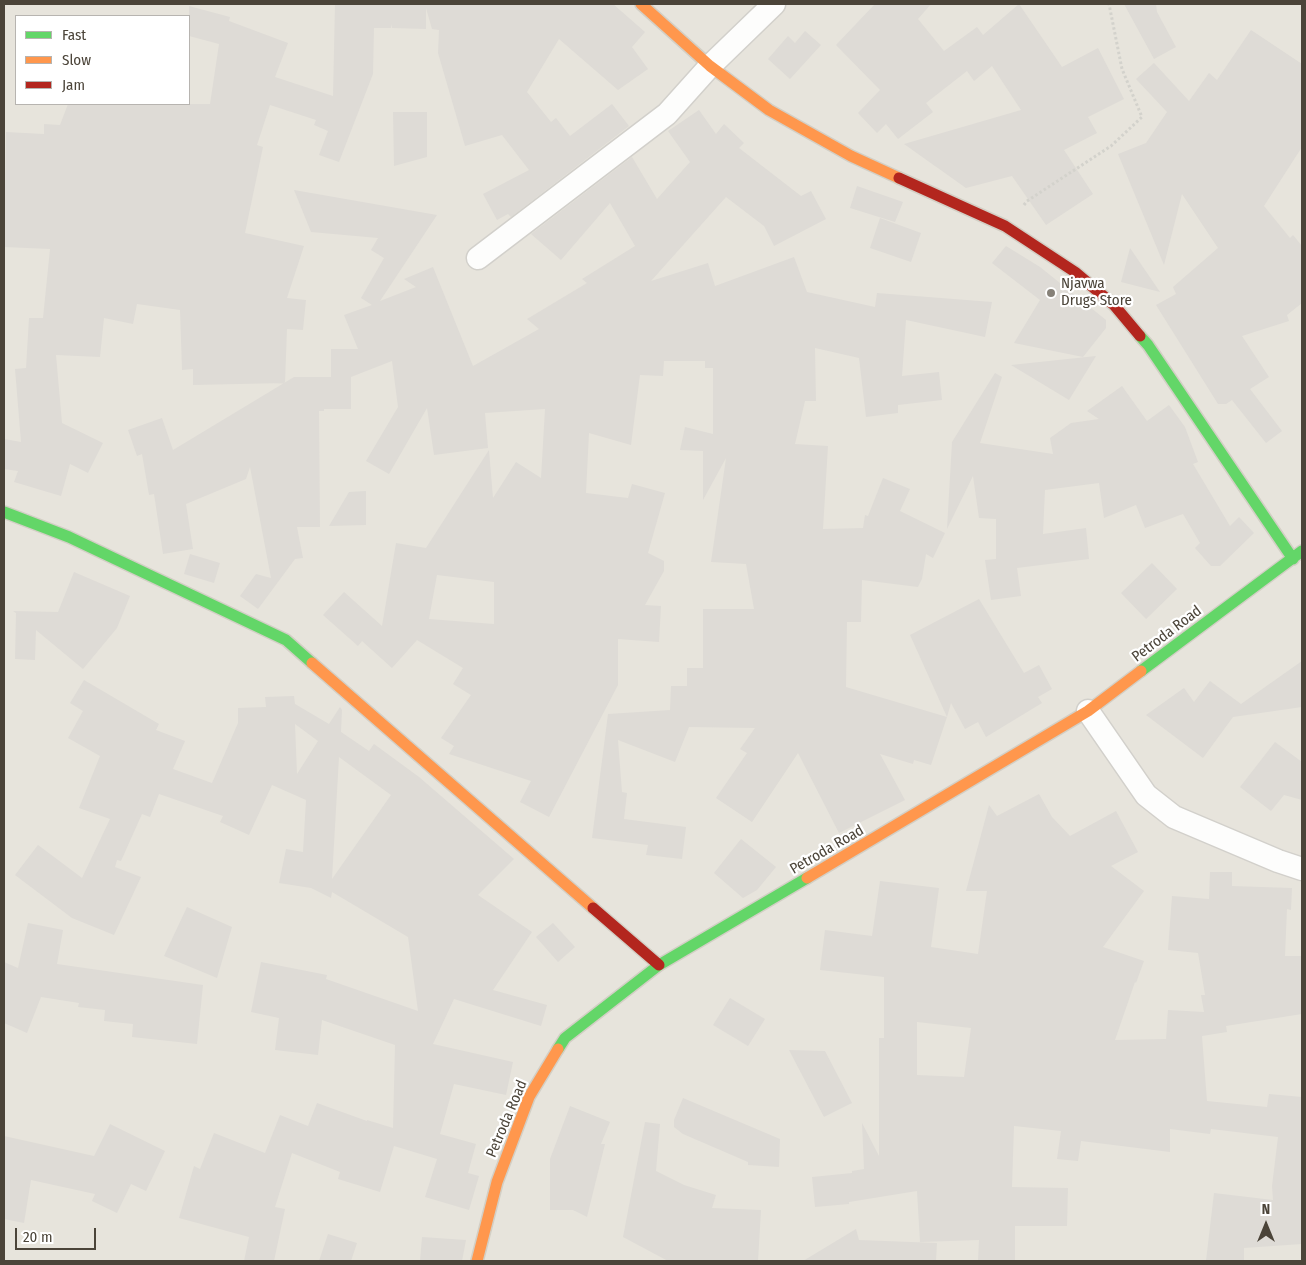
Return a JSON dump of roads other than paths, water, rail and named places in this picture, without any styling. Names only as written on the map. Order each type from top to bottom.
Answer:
[{"type":"street","points":[[641,4],[710,66],[769,110],[851,156],[1005,226],[1075,272],[1114,306],[1148,345],[1298,555]]},
{"type":"street","points":[[478,258],[667,114],[710,66],[774,4]]},
{"type":"street","points":[[4,512],[69,537],[286,640],[659,965]]},
{"type":"street","name":"Petroda Road","points":[[478,1261],[497,1182],[529,1097],[565,1038],[659,965],[919,813],[1088,711],[1298,555]]},
{"type":"street","points":[[1088,711],[1146,795],[1174,817],[1278,861],[1302,869]]},
{"type":"place","name":"Njavwa Drugs Store","points":[[1051,293]]}]
